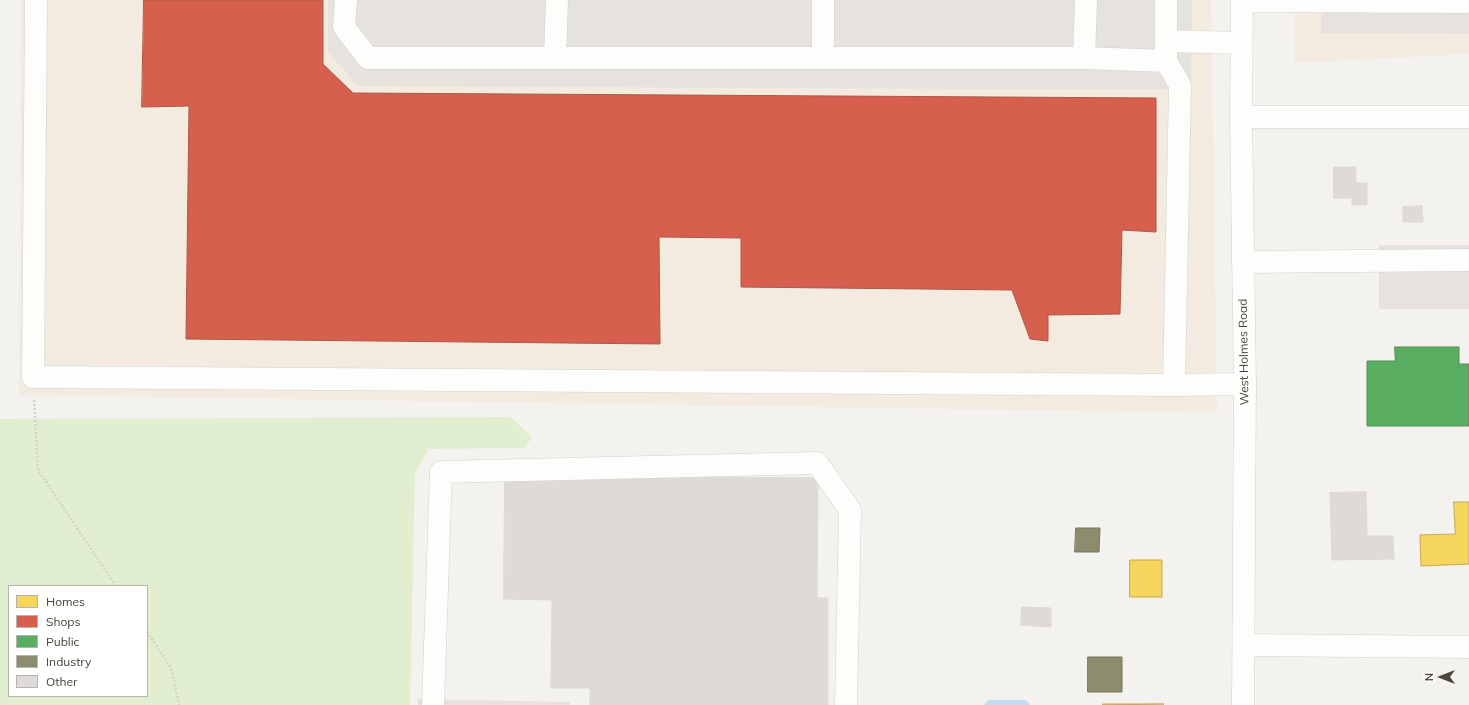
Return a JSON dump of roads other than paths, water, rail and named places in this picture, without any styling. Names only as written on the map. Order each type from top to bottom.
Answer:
[{"type":"street","points":[[36,0],[33,377],[1174,385],[1245,384]]},
{"type":"street","points":[[346,0],[344,27],[368,58],[1084,58],[1240,43]]},
{"type":"street","points":[[556,58],[557,0]]},
{"type":"street","points":[[823,0],[823,58]]},
{"type":"street","points":[[1084,58],[1086,0]]},
{"type":"street","points":[[1166,0],[1166,51],[1180,85],[1174,385]]},
{"type":"street","points":[[1242,0],[1466,2],[1468,0]]},
{"type":"street","name":"West Holmes Road","points":[[1242,0],[1240,43],[1245,384],[1243,705]]},
{"type":"street","points":[[1241,117],[1469,117]]},
{"type":"street","points":[[1243,262],[1469,260]]},
{"type":"street","points":[[433,705],[441,472],[817,463],[850,510],[846,705]]},
{"type":"street","points":[[1244,645],[1469,647]]},
{"type":"water","points":[[988,700],[1026,700],[1030,705],[984,705]]}]
